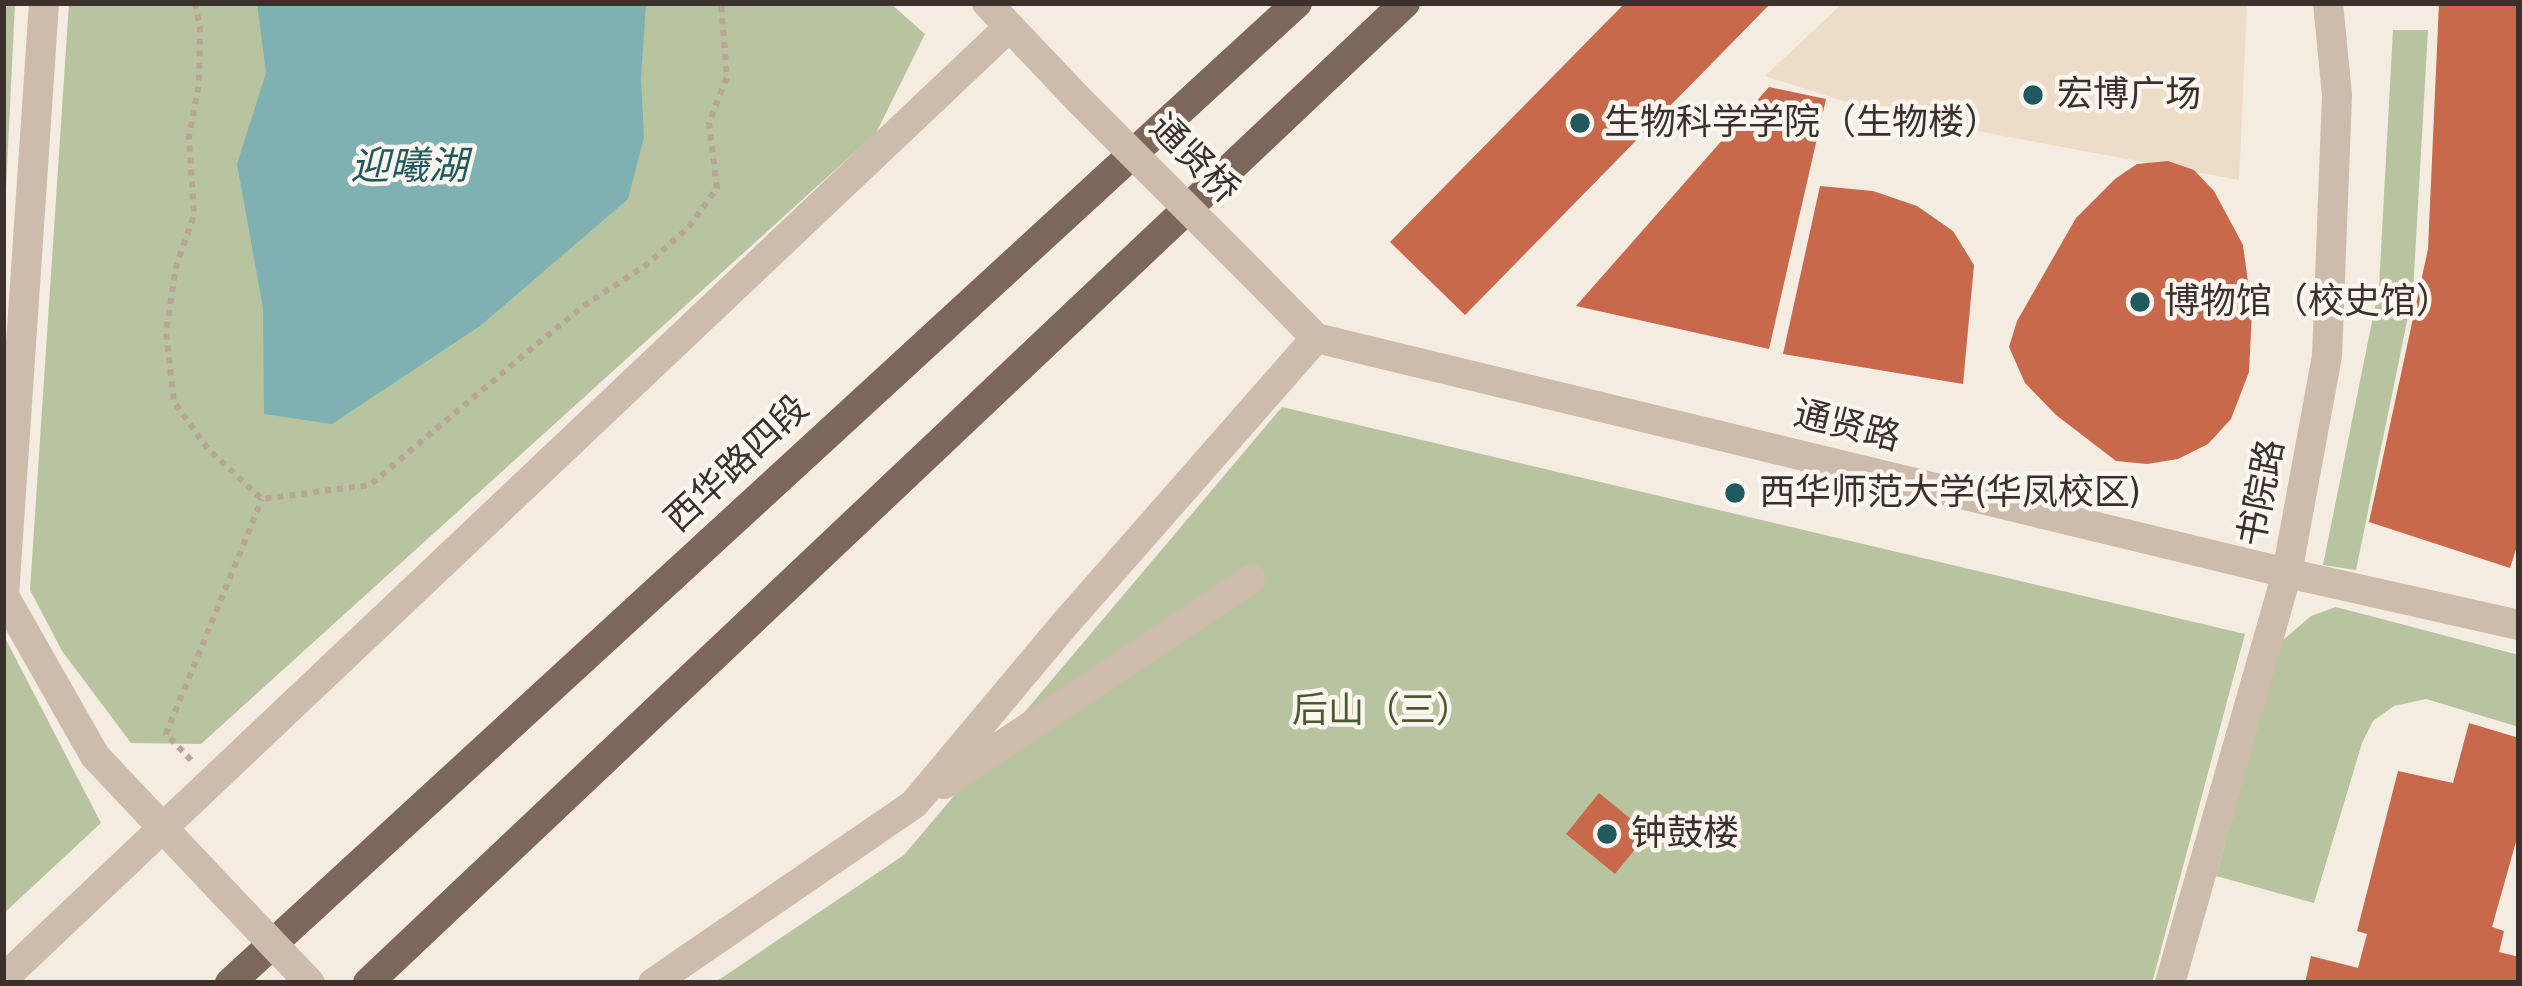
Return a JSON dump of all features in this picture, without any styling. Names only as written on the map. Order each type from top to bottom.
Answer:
[{"type":"main road","name":"西华路四段","points":[[230,983],[1297,3]]},
{"type":"main road","points":[[368,983],[1406,3]]},
{"type":"street","points":[[44,3],[4,596],[94,756],[310,983]]},
{"type":"street","points":[[3,979],[1009,28],[987,3]]},
{"type":"street","name":"书院路","points":[[2170,983],[2287,574],[2327,356],[2337,95],[2328,3]]},
{"type":"street","name":"通贤桥","points":[[1009,28],[1316,338]]},
{"type":"street","points":[[914,804],[1316,338]]},
{"type":"street","name":"通贤路","points":[[1316,338],[2287,574],[2519,625]]},
{"type":"street","points":[[653,983],[1251,579]]},
{"type":"path","points":[[195,3],[200,28],[199,83],[189,137],[194,214],[176,267],[166,332],[174,402],[208,449],[262,499]]},
{"type":"path","points":[[262,499],[370,485],[540,341],[646,265],[688,228],[717,188],[709,123],[727,76],[722,3]]},
{"type":"path","points":[[212,781],[166,734],[262,499]]},
{"type":"green space","points":[[3,3],[15,3],[3,251]]},
{"type":"green space","points":[[69,3],[890,3],[925,34],[876,133],[201,744],[131,743],[62,651],[30,590]]},
{"type":"green space","points":[[2393,30],[2428,30],[2413,292],[2356,570],[2323,565],[2379,287]]},
{"type":"green space","name":"后山（三）","points":[[1282,407],[2245,634],[2152,983],[714,983],[904,855]]},
{"type":"green space","points":[[2336,607],[2519,655],[2519,727],[2426,699],[2394,706],[2373,721],[2362,743],[2314,903],[2216,876],[2282,641],[2311,616]]},
{"type":"green space","points":[[3,634],[101,823],[3,914]]},
{"type":"shaded area","name":"宏博广场","points":[[1843,3],[2247,3],[2239,180],[1881,113],[1765,76]]},
{"type":"water","name":"迎曦湖","points":[[257,3],[646,3],[641,78],[644,137],[628,199],[480,326],[332,424],[264,414],[263,308],[237,164],[266,73]]},
{"type":"building","name":"生物科学学院（生物楼）","points":[[1625,3],[1771,3],[1465,315],[1390,242]]},
{"type":"building","points":[[2439,3],[2519,3],[2519,540],[2510,568],[2369,522],[2428,249]]},
{"type":"building","points":[[1769,87],[1826,99],[1769,349],[1576,306]]},
{"type":"building","name":"博物馆（校史馆）","points":[[2168,161],[2194,170],[2214,191],[2243,245],[2252,312],[2249,372],[2231,419],[2208,444],[2178,459],[2147,464],[2116,461],[2056,415],[2025,383],[2009,347],[2017,321],[2076,218],[2137,164]]},
{"type":"building","points":[[1820,186],[1873,191],[1917,206],[1953,231],[1974,265],[1963,384],[1783,354]]},
{"type":"building","points":[[2469,723],[2519,738],[2519,831],[2492,927],[2504,931],[2499,952],[2519,957],[2519,983],[2305,983],[2311,956],[2358,968],[2367,934],[2357,931],[2398,771],[2453,783]]},
{"type":"building","name":"钟鼓楼","points":[[1599,793],[1648,833],[1615,874],[1566,834]]},
{"type":"place","name":"宏博广场","points":[[2033,95]]},
{"type":"place","name":"生物科学学院（生物楼）","points":[[1580,123]]},
{"type":"place","name":"博物馆（校史馆）","points":[[2140,302]]},
{"type":"place","name":"西华师范大学(华凤校区)","points":[[1735,493]]},
{"type":"place","name":"钟鼓楼","points":[[1607,834]]}]
